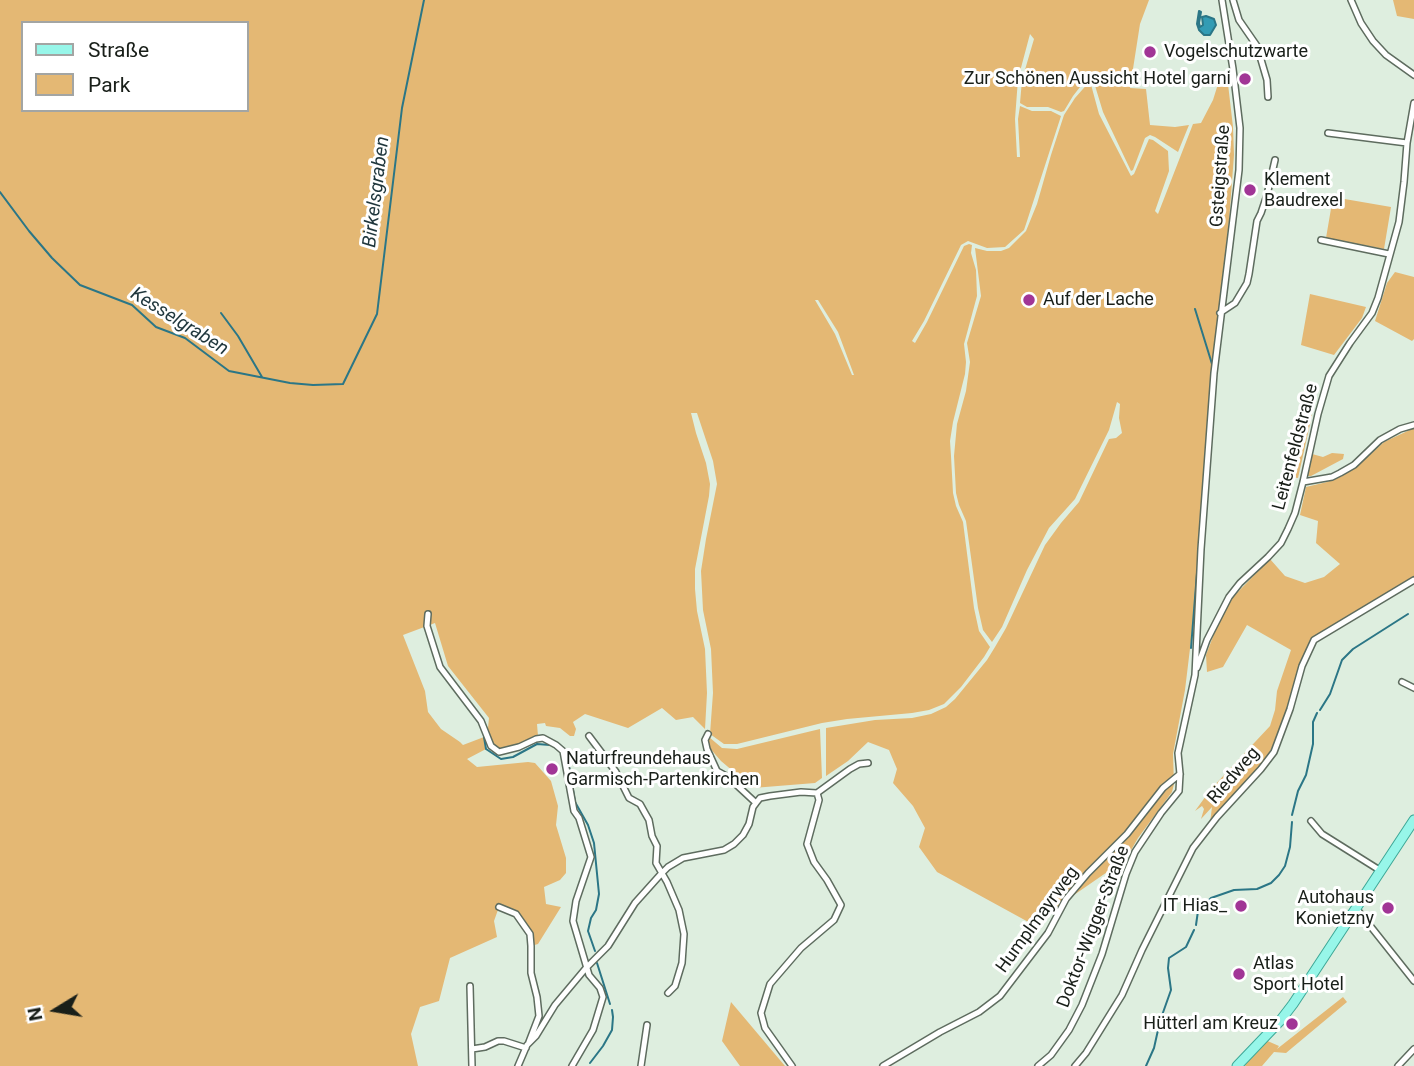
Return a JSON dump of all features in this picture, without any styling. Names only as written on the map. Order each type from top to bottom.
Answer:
[{"type":"main road","points":[[1237,1066],[1293,1004],[1414,820]]},
{"type":"street","name":"Gsteigstraße","points":[[1201,549],[1220,313],[1239,170],[1240,128],[1222,0]]},
{"type":"street","points":[[1233,0],[1240,20],[1257,46],[1267,80],[1268,97]]},
{"type":"street","points":[[1351,0],[1373,41],[1414,75]]},
{"type":"street","name":"Leitenfeldstraße","points":[[1195,675],[1207,640],[1229,597],[1281,542],[1295,513],[1329,376],[1372,313],[1384,281],[1399,222],[1414,103]]},
{"type":"street","points":[[1328,133],[1407,143]]},
{"type":"street","points":[[1220,313],[1236,303],[1247,283],[1257,221],[1267,195],[1275,160]]},
{"type":"street","points":[[1321,240],[1389,254]]},
{"type":"street","points":[[1303,482],[1340,473],[1353,465],[1380,440],[1414,425]]},
{"type":"street","name":"Doktor-Wigger-Straße","points":[[1038,1066],[1051,1055],[1069,1030],[1082,1005],[1102,954],[1135,852],[1179,791],[1180,738],[1195,675],[1201,549]]},
{"type":"street","name":"Riedweg","points":[[1075,1066],[1111,1015],[1193,848],[1274,751],[1290,709],[1305,656],[1314,640],[1414,580]]},
{"type":"street","points":[[428,614],[427,626],[440,667],[481,721],[491,746],[499,752],[519,747],[536,738],[543,738],[563,751],[574,811],[579,818],[590,857],[573,915],[586,968],[603,991],[603,1001],[587,1042],[572,1066]]},
{"type":"street","points":[[1402,682],[1414,688]]},
{"type":"street","points":[[708,734],[705,740],[707,749],[717,771],[756,803]]},
{"type":"street","points":[[589,736],[616,772],[629,798],[640,804],[649,820],[658,852],[655,858],[679,910],[684,934],[682,963],[675,986],[668,993]]},
{"type":"street","points":[[527,1046],[555,1005],[608,946],[635,903],[668,867],[683,858],[710,854],[734,844],[743,835],[753,807],[760,798],[801,792],[817,793],[850,769],[868,763]]},
{"type":"street","name":"Humplmayrweg","points":[[883,1066],[971,1016],[1000,996],[1048,933],[1066,899],[1126,834],[1163,788],[1180,774]]},
{"type":"street","points":[[792,1066],[765,1028],[761,1013],[771,984],[801,948],[834,920],[841,905],[814,862],[807,844],[819,800],[817,793]]},
{"type":"street","points":[[1311,821],[1322,834],[1381,871]]},
{"type":"street","points":[[499,907],[516,914],[530,934],[531,973],[539,1016],[518,1066]]},
{"type":"street","points":[[1356,908],[1414,981]]},
{"type":"street","points":[[470,986],[472,1066]]},
{"type":"street","points":[[641,1066],[647,1025]]},
{"type":"street","points":[[472,1049],[504,1041],[527,1046]]},
{"type":"street","points":[[1398,1066],[1414,1049]]},
{"type":"green space","points":[[0,0],[1149,0],[1140,24],[1130,88],[1146,89],[1150,125],[1189,125],[1178,152],[1150,135],[1145,138],[1131,171],[1103,112],[1093,79],[1088,76],[1064,111],[1048,107],[1027,107],[1020,103],[1022,80],[1034,39],[1030,34],[1018,79],[1015,119],[1017,157],[1020,157],[1020,106],[1032,111],[1051,111],[1061,116],[1024,230],[1005,247],[987,248],[968,241],[961,245],[912,341],[915,343],[927,322],[964,246],[972,245],[977,296],[964,344],[965,374],[950,441],[953,493],[963,522],[974,608],[979,631],[990,647],[961,687],[944,704],[912,713],[822,723],[737,744],[724,744],[710,734],[713,693],[711,649],[703,610],[701,571],[717,484],[713,461],[697,413],[691,413],[710,484],[695,569],[697,611],[705,649],[705,729],[693,717],[676,720],[662,708],[628,728],[585,714],[573,722],[576,729],[574,736],[560,728],[546,726],[545,723],[537,724],[538,736],[499,752],[487,738],[489,718],[448,666],[435,623],[403,635],[425,691],[428,712],[441,729],[463,745],[484,737],[486,749],[467,759],[477,767],[535,763],[551,781],[558,806],[556,825],[566,858],[566,873],[560,880],[544,887],[546,904],[561,907],[538,944],[531,946],[530,934],[516,914],[499,907],[494,921],[497,937],[450,958],[439,1001],[420,1007],[411,1034],[418,1066],[0,1066]],"holes":[[[815,300],[818,300],[838,332],[854,375]]]},
{"type":"green space","points":[[1393,0],[1414,0],[1414,19],[1397,16]]},
{"type":"green space","points":[[1224,80],[1228,84],[1234,155],[1217,323],[1192,632],[1173,754],[1174,784],[1172,792],[1126,859],[1032,924],[937,872],[919,847],[925,828],[913,806],[893,783],[897,769],[889,750],[868,742],[848,761],[826,776],[826,728],[931,714],[955,699],[995,647],[1045,545],[1079,502],[1109,439],[1122,433],[1120,404],[1117,402],[1109,430],[1075,499],[1049,528],[1002,627],[992,642],[983,630],[978,608],[966,521],[956,493],[954,456],[957,424],[970,362],[967,343],[981,296],[975,248],[1001,251],[1009,248],[1026,231],[1064,115],[1090,81],[1099,114],[1131,176],[1149,139],[1168,151],[1169,171],[1155,211],[1158,214],[1193,124],[1201,123],[1218,84]]},
{"type":"green space","points":[[1333,197],[1391,207],[1384,249],[1326,238]]},
{"type":"green space","points":[[1395,272],[1414,277],[1412,341],[1375,321],[1387,283]]},
{"type":"green space","points":[[1310,294],[1366,307],[1362,318],[1334,355],[1301,345]]},
{"type":"green space","points":[[1305,414],[1312,415],[1298,478],[1289,477]]},
{"type":"green space","points":[[1414,428],[1414,578],[1313,637],[1267,758],[1210,823],[1212,807],[1201,819],[1204,809],[1202,806],[1195,811],[1211,789],[1270,726],[1277,691],[1291,650],[1247,625],[1223,667],[1207,672],[1206,655],[1222,613],[1233,597],[1270,559],[1285,576],[1305,583],[1324,577],[1340,564],[1316,543],[1318,521],[1300,515],[1306,487],[1342,476],[1384,442]]},
{"type":"green space","points":[[1332,453],[1344,454],[1343,459],[1307,476],[1312,454],[1323,457]]},
{"type":"green space","points":[[820,729],[822,778],[815,783],[753,788],[708,746],[709,737],[722,748],[737,749]]},
{"type":"green space","points":[[1343,997],[1347,1002],[1286,1053],[1274,1052],[1262,1066],[1246,1066],[1240,1063],[1263,1039],[1279,1046],[1277,1049]]},
{"type":"green space","points":[[731,1002],[785,1066],[740,1066],[722,1041]]},
{"type":"water","points":[[1199,11],[1200,27],[1203,25],[1202,17],[1214,19],[1216,25],[1210,35],[1204,35],[1199,30],[1197,24]]},
{"type":"waterway","name":"Kesselgraben","points":[[0,192],[52,258],[80,285],[132,305],[156,327],[185,338],[229,371],[290,383],[343,384],[377,314],[402,108],[424,0]]},
{"type":"waterway","points":[[1195,309],[1212,364]]},
{"type":"waterway","points":[[221,313],[262,377]]},
{"type":"waterway","points":[[1191,648],[1197,573]]},
{"type":"waterway","points":[[1320,710],[1330,694],[1342,660],[1353,649],[1408,614]]},
{"type":"waterway","points":[[1292,815],[1298,791],[1306,775],[1313,744],[1313,722],[1317,713]]},
{"type":"waterway","points":[[484,737],[486,749],[501,759],[513,757],[537,744],[550,745]]},
{"type":"waterway","points":[[568,760],[575,802],[588,825],[594,843],[599,894],[588,931],[595,951]]},
{"type":"waterway","points":[[1196,925],[1198,911],[1211,898],[1234,890],[1257,889],[1271,883],[1279,875],[1285,866],[1290,847],[1292,822]]},
{"type":"waterway","points":[[1146,1066],[1171,990],[1169,958],[1186,947],[1194,930]]},
{"type":"waterway","points":[[597,963],[610,1004]]},
{"type":"waterway","points":[[590,1063],[612,1030],[612,1010]]},
{"type":"place","name":"Vogelschutzwarte","points":[[1150,52]]},
{"type":"place","name":"Zur Schönen Aussicht Hotel garni","points":[[1245,79]]},
{"type":"place","name":"Klement Baudrexel","points":[[1250,190]]},
{"type":"place","name":"Auf der Lache","points":[[1029,300]]},
{"type":"place","name":"Naturfreundehaus Garmisch-Partenkirchen","points":[[552,769]]},
{"type":"place","name":"IT Hias_","points":[[1241,906]]},
{"type":"place","name":"Autohaus Konietzny","points":[[1388,908]]},
{"type":"place","name":"Atlas Sport Hotel","points":[[1239,974]]},
{"type":"place","name":"Hütterl am Kreuz","points":[[1292,1024]]},
{"type":"water label","name":"Birkelsgraben","points":[[377,192]]}]
